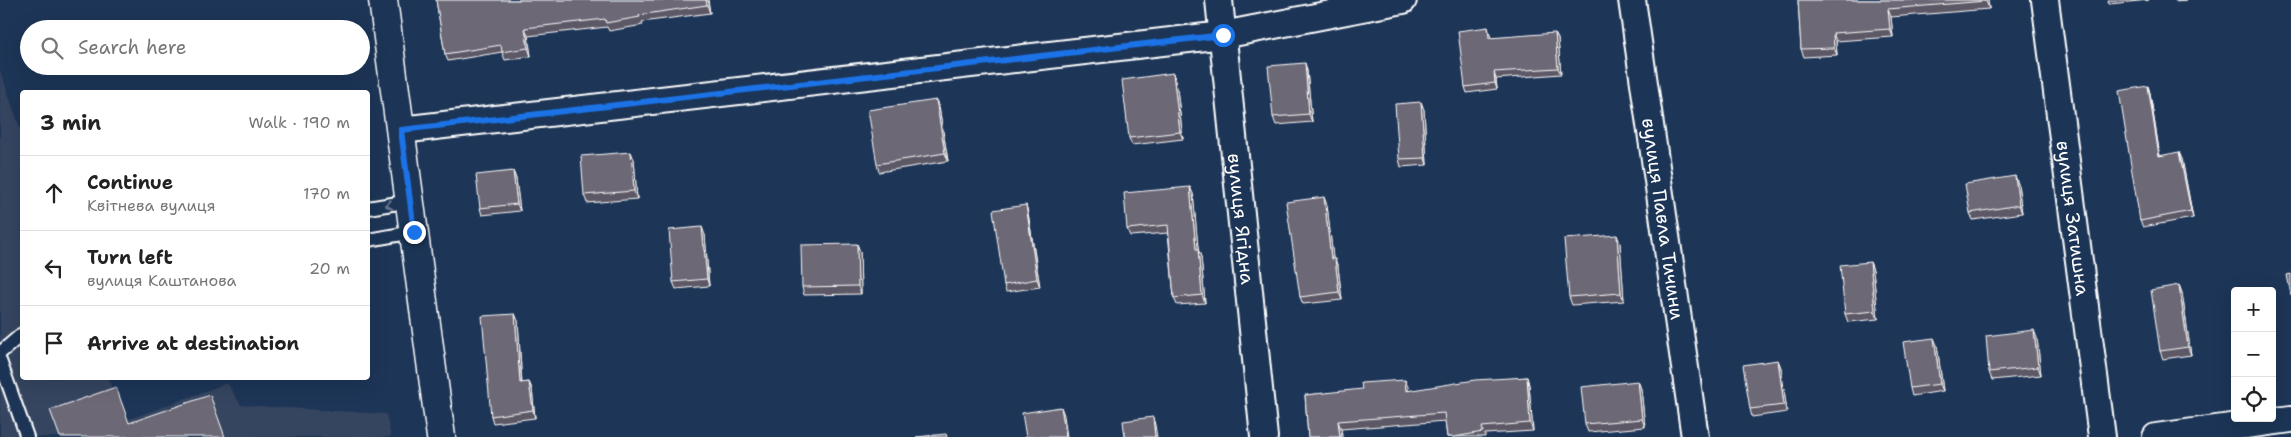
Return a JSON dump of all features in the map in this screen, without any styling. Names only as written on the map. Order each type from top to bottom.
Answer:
[{"type":"street","points":[[383,0],[441,437]]},
{"type":"street","name":"вулиця Ягідна","points":[[1219,0],[1264,437]]},
{"type":"street","points":[[401,130],[1223,35],[1403,0]]},
{"type":"street","name":"вулиця Павла Тичини","points":[[1632,0],[1695,437]]},
{"type":"street","name":"вулиця Затишна","points":[[2045,0],[2102,437]]},
{"type":"street","points":[[2156,437],[2291,419]]},
{"type":"lane","points":[[370,208],[410,201]]},
{"type":"lane","points":[[370,240],[414,232]]},
{"type":"lane","points":[[0,353],[20,336]]},
{"type":"lane","points":[[0,361],[27,437]]},
{"type":"shaded area","points":[[0,70],[20,128],[20,380],[109,380],[124,421],[227,383],[241,405],[386,414],[391,437],[0,437]]},
{"type":"building","points":[[436,0],[706,0],[707,5],[639,15],[640,17],[606,23],[605,19],[525,28],[528,48],[502,52],[501,45],[445,54]]},
{"type":"building","points":[[1798,0],[1986,1],[1888,9],[1890,29],[1833,33],[1834,48],[1801,49]]},
{"type":"building","points":[[1488,27],[1489,38],[1555,33],[1558,68],[1494,72],[1495,83],[1465,87],[1458,31]]},
{"type":"building","points":[[1305,63],[1309,114],[1273,117],[1268,66]]},
{"type":"building","points":[[1173,73],[1180,132],[1129,138],[1122,80]]},
{"type":"building","points":[[2148,86],[2159,156],[2179,152],[2191,211],[2140,221],[2119,91]]},
{"type":"building","points":[[936,100],[945,153],[877,164],[868,110]]},
{"type":"building","points":[[1421,102],[1425,158],[1399,159],[1395,104]]},
{"type":"building","points":[[631,152],[634,191],[584,195],[581,156]]},
{"type":"building","points":[[513,171],[517,204],[480,208],[476,175]]},
{"type":"building","points":[[2015,176],[2019,205],[1970,213],[1965,184]]},
{"type":"building","points":[[1190,187],[1202,295],[1174,298],[1168,225],[1127,229],[1124,193]]},
{"type":"building","points":[[1324,197],[1331,259],[1335,259],[1339,292],[1300,297],[1286,202]]},
{"type":"building","points":[[1026,205],[1037,279],[1004,285],[993,210]]},
{"type":"building","points":[[702,227],[707,279],[673,282],[669,230]]},
{"type":"building","points":[[1617,235],[1621,293],[1569,297],[1564,239]]},
{"type":"building","points":[[857,244],[858,286],[802,287],[801,245]]},
{"type":"building","points":[[1870,262],[1875,311],[1845,314],[1840,265]]},
{"type":"building","points":[[2291,274],[2291,295],[2287,275]]},
{"type":"building","points":[[2179,285],[2188,347],[2160,351],[2151,290]]},
{"type":"building","points":[[515,314],[520,383],[529,382],[533,410],[491,416],[482,316]]},
{"type":"building","points":[[2034,330],[2038,367],[1989,372],[1986,336]]},
{"type":"building","points":[[1934,338],[1940,384],[1910,388],[1903,342]]},
{"type":"building","points":[[1778,360],[1784,405],[1750,409],[1743,365]]},
{"type":"building","points":[[1527,377],[1530,423],[1482,427],[1483,432],[1447,437],[1444,413],[1338,421],[1340,437],[1308,437],[1305,395],[1362,389],[1361,383],[1405,380],[1406,391],[1475,380]]},
{"type":"building","points":[[1638,381],[1642,419],[1585,424],[1581,387]]},
{"type":"building","points":[[116,387],[129,423],[210,395],[225,437],[60,437],[50,410]]},
{"type":"building","points":[[1061,407],[1066,437],[1026,437],[1022,413]]},
{"type":"building","points":[[1153,417],[1155,437],[1125,437],[1123,421]]},
{"type":"building","points":[[946,434],[947,437],[916,437]]},
{"type":"route","points":[[414,232],[401,130],[1223,35]]}]
